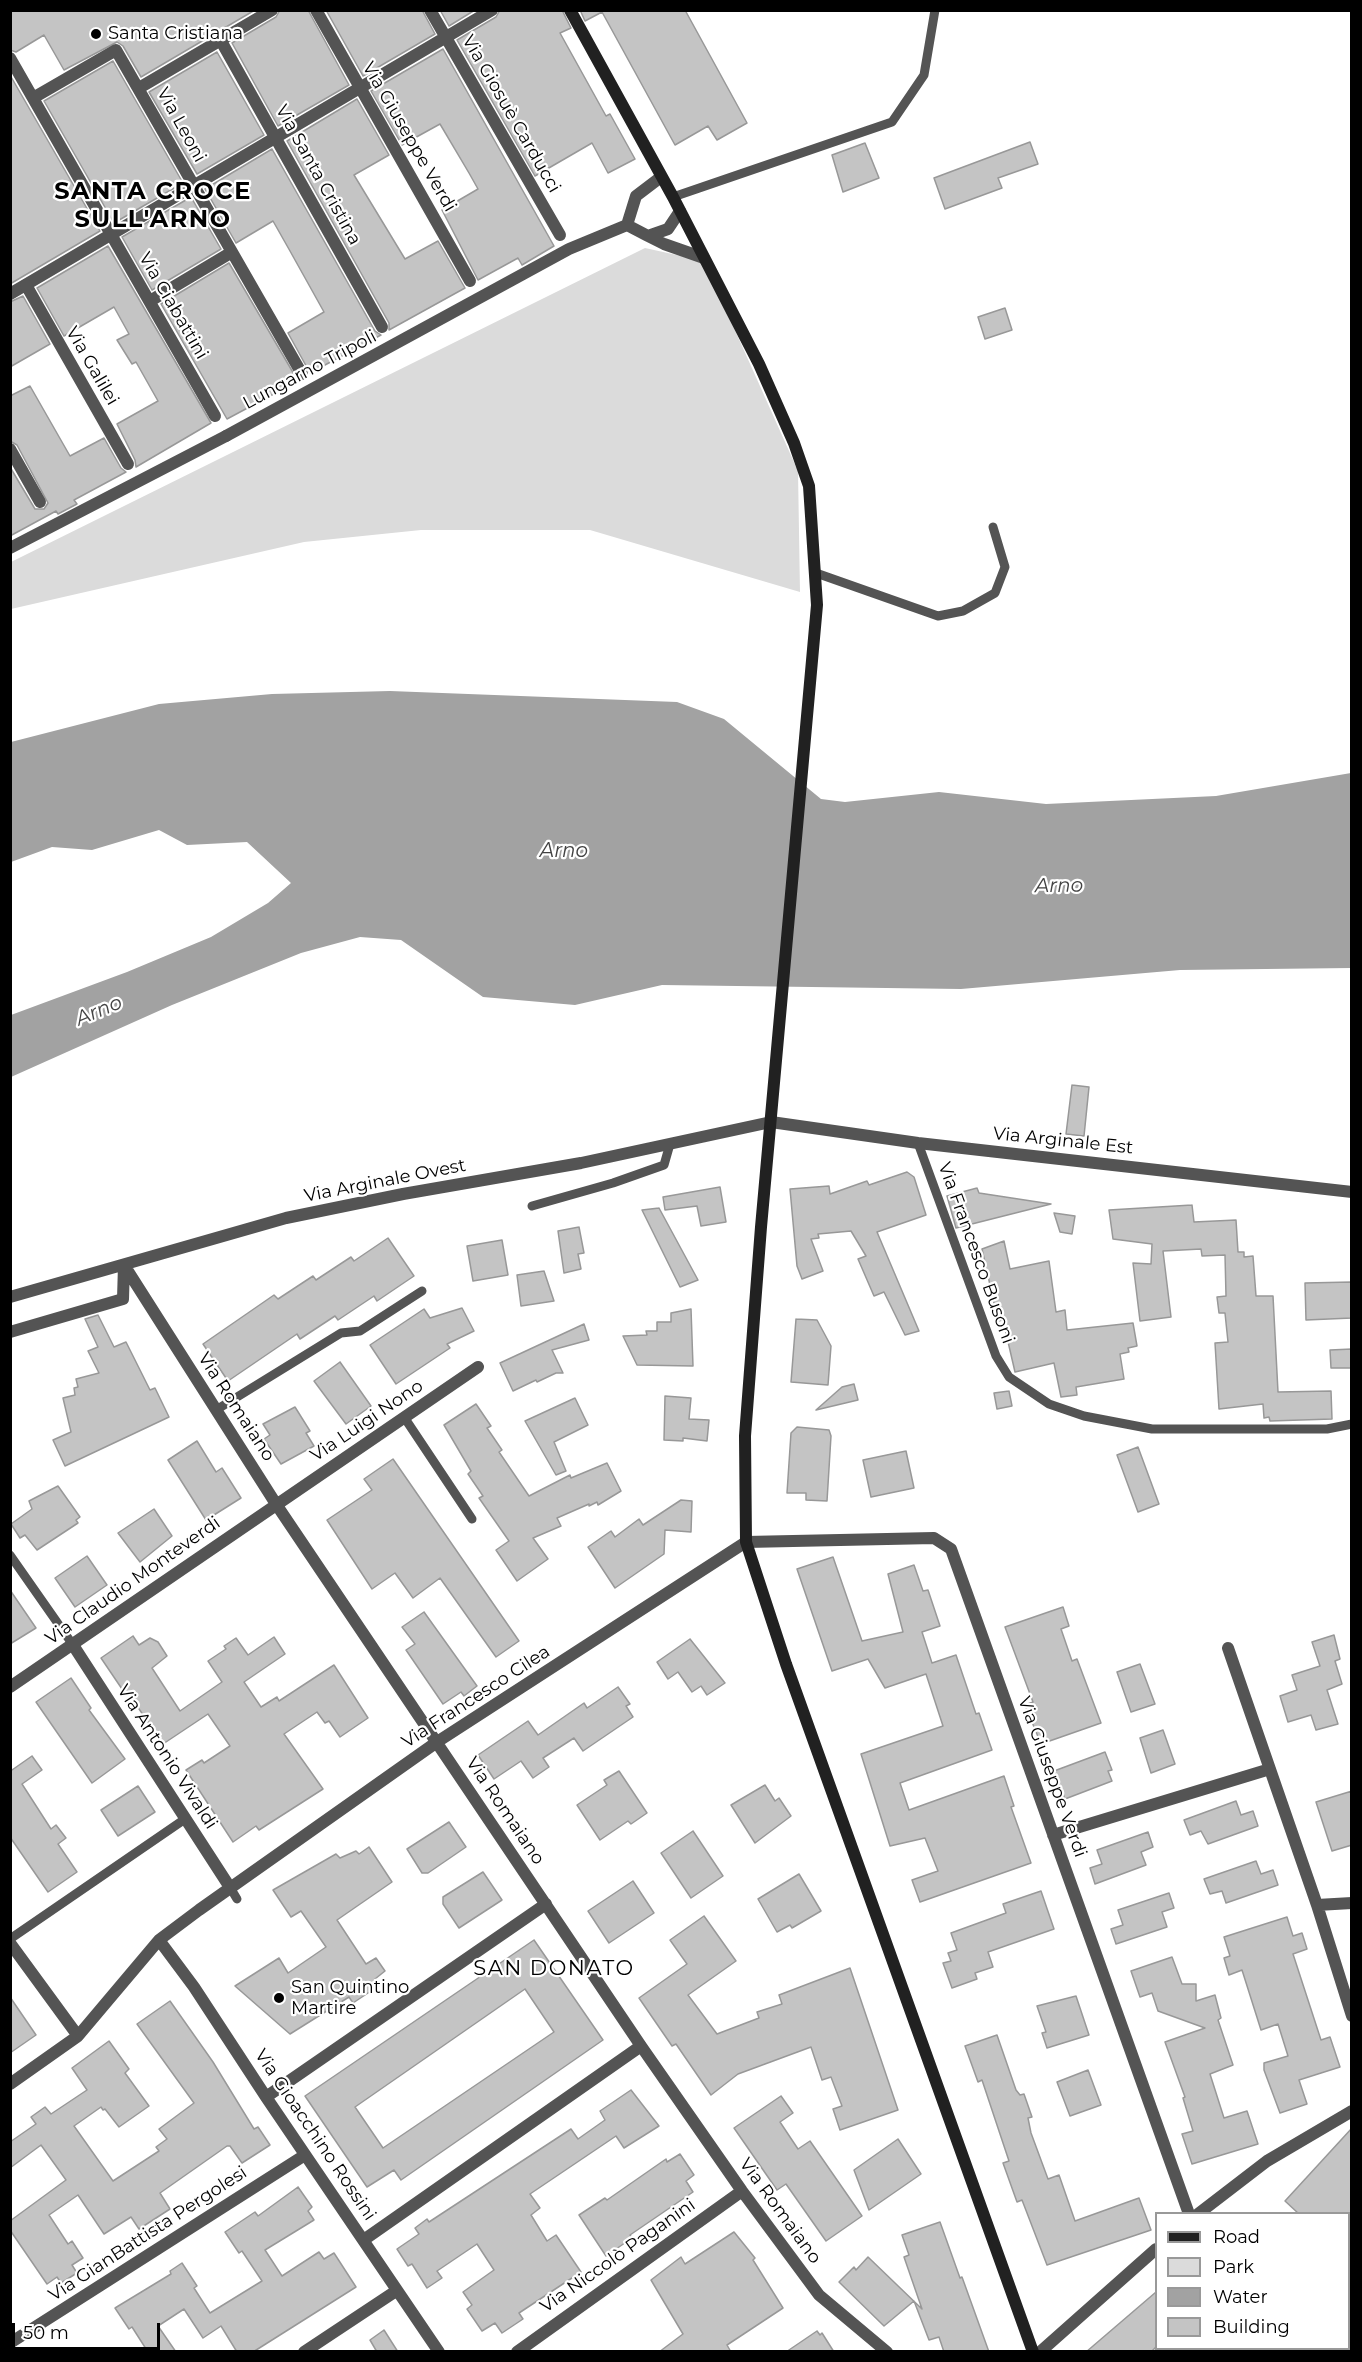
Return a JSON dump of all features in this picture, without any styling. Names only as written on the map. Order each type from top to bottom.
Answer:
[{"type":"main road","points":[[570,10],[680,211],[759,363],[802,464],[811,499],[817,605],[745,1436],[746,1542],[797,1697],[1033,2352]]},
{"type":"street","points":[[140,88],[272,10]]},
{"type":"street","name":"Via Giuseppe Verdi","points":[[316,10],[471,281]]},
{"type":"street","name":"Via Giosuè Carducci","points":[[430,10],[560,235]]},
{"type":"street","points":[[10,294],[362,89],[492,10]]},
{"type":"street","name":"Via Santa Cristina","points":[[221,41],[278,138],[382,327]]},
{"type":"street","name":"Via Leoni","points":[[33,98],[116,50],[140,88],[302,374]]},
{"type":"street","name":"Via Ciabattini","points":[[10,58],[215,416]]},
{"type":"street","points":[[661,177],[636,196],[627,225],[664,244],[704,258]]},
{"type":"street","points":[[648,236],[668,229],[680,211]]},
{"type":"street","name":"Lungarno Tripoli","points":[[10,548],[226,436],[568,249],[627,225]]},
{"type":"street","points":[[150,301],[231,252]]},
{"type":"street","name":"Via Galilei","points":[[26,285],[128,464]]},
{"type":"street","points":[[10,449],[40,502]]},
{"type":"street","name":"Via Arginale Est","points":[[771,1122],[918,1143],[1352,1192]]},
{"type":"street","name":"Via Arginale Ovest","points":[[10,1297],[286,1218],[402,1194],[581,1163],[771,1122]]},
{"type":"street","points":[[10,1332],[123,1299],[124,1265]]},
{"type":"street","name":"Via Romaiano","points":[[124,1265],[276,1504],[641,2046],[742,2191],[819,2295],[887,2352]]},
{"type":"street","name":"Via Luigi Nono","points":[[276,1504],[478,1367]]},
{"type":"street","name":"Via Claudio Monteverdi","points":[[10,1687],[276,1504]]},
{"type":"street","name":"Via Giuseppe Verdi","points":[[746,1542],[934,1538],[951,1549],[1188,2212]]},
{"type":"street","name":"Via Francesco Cilea","points":[[10,2084],[78,2036],[159,1940],[234,1894],[437,1742],[746,1542]]},
{"type":"street","name":"Via Antonio Vivaldi","points":[[73,1645],[234,1894]]},
{"type":"street","points":[[1228,1648],[1317,1905],[1352,2016]]},
{"type":"street","points":[[1053,1835],[1270,1769]]},
{"type":"street","points":[[1317,1905],[1352,1903]]},
{"type":"street","points":[[266,2097],[546,1904]]},
{"type":"street","points":[[10,1940],[78,2036]]},
{"type":"street","name":"Via Gioacchino Rossini","points":[[159,1940],[194,1987],[439,2352]]},
{"type":"street","points":[[365,2239],[641,2046]]},
{"type":"street","points":[[1201,2212],[1267,2161],[1352,2110]]},
{"type":"street","name":"Via GianBattista Pergolesi","points":[[10,2343],[305,2155]]},
{"type":"street","name":"Via Niccolò Paganini","points":[[517,2352],[742,2191]]},
{"type":"street","points":[[1040,2352],[1155,2250]]},
{"type":"street","points":[[304,2352],[396,2291]]},
{"type":"lane","points":[[673,198],[892,122],[924,75],[935,10]]},
{"type":"lane","points":[[816,573],[938,616],[963,611],[995,593],[1005,567],[993,527]]},
{"type":"lane","name":"Via Francesco Busoni","points":[[918,1143],[996,1356],[1009,1377],[1048,1404],[1084,1416],[1152,1429],[1327,1429],[1352,1424]]},
{"type":"lane","points":[[532,1206],[613,1183],[664,1165],[670,1144]]},
{"type":"lane","points":[[216,1410],[341,1333],[360,1331],[422,1291]]},
{"type":"lane","points":[[404,1417],[472,1519]]},
{"type":"lane","points":[[10,1555],[73,1645]]},
{"type":"lane","points":[[10,1940],[185,1819]]},
{"type":"green space","points":[[645,248],[704,261],[798,471],[800,592],[590,530],[421,530],[304,542],[11,609],[11,562]]},
{"type":"water","name":"Arno","points":[[390,691],[677,702],[724,719],[821,799],[845,802],[939,792],[1046,804],[1216,796],[1351,773],[1351,968],[1180,970],[961,989],[662,985],[575,1005],[483,997],[401,940],[360,937],[301,953],[172,1005],[11,1077],[11,1015],[127,972],[211,937],[268,903],[291,883],[247,842],[187,845],[159,830],[92,850],[52,847],[11,862],[11,742],[159,704],[272,694]]},
{"type":"building","points":[[10,10],[255,10],[141,77],[123,46],[117,42],[64,70],[44,35],[16,52],[10,50]]},
{"type":"building","points":[[280,10],[308,10],[349,85],[278,126],[232,43],[276,17]]},
{"type":"building","points":[[326,10],[422,10],[435,34],[363,76]]},
{"type":"building","points":[[440,10],[475,10],[449,26]]},
{"type":"building","points":[[500,10],[562,10],[571,28],[560,33],[606,116],[610,114],[635,159],[608,173],[592,143],[535,176],[457,40],[496,17]]},
{"type":"building","points":[[580,10],[685,10],[747,123],[717,140],[708,126],[675,145],[602,12],[585,21]]},
{"type":"building","points":[[443,49],[554,246],[522,265],[518,258],[478,280],[442,210],[478,189],[469,173],[440,124],[402,145],[371,91]]},
{"type":"building","points":[[217,52],[264,135],[197,174],[149,92]]},
{"type":"building","points":[[113,61],[183,183],[114,223],[44,101]]},
{"type":"building","points":[[10,75],[100,231],[10,284]]},
{"type":"building","points":[[357,99],[389,155],[354,175],[405,259],[438,241],[465,288],[389,330],[389,323],[287,141]]},
{"type":"building","points":[[1030,142],[1038,164],[998,178],[1002,188],[945,209],[934,178]]},
{"type":"building","points":[[865,143],[879,178],[843,192],[832,155]]},
{"type":"building","points":[[272,149],[375,331],[381,335],[310,373],[288,333],[324,312],[273,221],[236,243],[205,189]]},
{"type":"building","points":[[191,197],[221,249],[152,290],[122,237]]},
{"type":"building","points":[[108,246],[211,423],[136,467],[135,460],[117,424],[158,401],[136,362],[132,364],[117,340],[129,334],[114,307],[64,336],[37,288]]},
{"type":"building","points":[[229,263],[298,381],[227,419],[161,304]]},
{"type":"building","points":[[23,296],[50,344],[10,367],[10,302]]},
{"type":"building","points":[[1005,308],[1012,330],[985,339],[978,317]]},
{"type":"building","points":[[30,386],[70,456],[104,438],[121,468],[126,472],[74,500],[77,504],[58,514],[56,511],[10,536],[10,467],[35,509],[44,509],[48,503],[17,445],[10,441],[10,396]]},
{"type":"building","points":[[1072,1085],[1089,1087],[1084,1136],[1066,1134]]},
{"type":"building","points":[[907,1172],[914,1177],[926,1215],[877,1232],[919,1331],[905,1335],[884,1292],[874,1296],[858,1259],[866,1256],[851,1231],[818,1234],[819,1238],[811,1239],[823,1271],[802,1279],[797,1266],[790,1189],[829,1186],[830,1194],[867,1181],[869,1185]]},
{"type":"building","points":[[720,1187],[726,1222],[701,1226],[697,1206],[665,1210],[663,1197]]},
{"type":"building","points":[[977,1188],[979,1193],[1051,1204],[956,1228],[947,1196]]},
{"type":"building","points":[[1192,1205],[1194,1222],[1236,1220],[1238,1252],[1244,1252],[1244,1257],[1253,1256],[1256,1296],[1273,1296],[1278,1392],[1331,1391],[1332,1419],[1270,1421],[1269,1417],[1264,1418],[1263,1404],[1219,1409],[1215,1343],[1228,1342],[1225,1313],[1219,1313],[1217,1297],[1226,1296],[1225,1255],[1202,1256],[1201,1249],[1163,1251],[1171,1317],[1140,1321],[1133,1263],[1151,1264],[1152,1244],[1113,1239],[1109,1210]]},
{"type":"building","points":[[659,1208],[698,1280],[680,1287],[642,1210]]},
{"type":"building","points":[[1054,1213],[1075,1216],[1072,1234],[1060,1232]]},
{"type":"building","points":[[579,1227],[584,1253],[578,1254],[581,1269],[564,1273],[558,1231]]},
{"type":"building","points":[[388,1238],[414,1276],[377,1301],[374,1296],[338,1320],[335,1316],[300,1339],[297,1334],[228,1381],[203,1344],[274,1295],[278,1299],[313,1276],[316,1280],[351,1257],[354,1261]]},
{"type":"building","points":[[502,1240],[508,1275],[473,1281],[467,1246]]},
{"type":"building","points":[[1004,1241],[1010,1269],[1049,1261],[1056,1312],[1065,1310],[1067,1330],[1133,1323],[1137,1346],[1128,1348],[1129,1352],[1120,1354],[1124,1379],[1076,1387],[1077,1395],[1061,1397],[1054,1363],[1015,1372],[1003,1320],[998,1321],[982,1249]]},
{"type":"building","points":[[544,1271],[554,1301],[521,1306],[517,1275]]},
{"type":"building","points":[[1352,1282],[1352,1318],[1306,1320],[1305,1283]]},
{"type":"building","points":[[462,1308],[474,1331],[447,1344],[450,1348],[396,1384],[370,1345],[424,1309],[430,1318]]},
{"type":"building","points":[[691,1309],[693,1366],[637,1365],[623,1336],[647,1335],[646,1331],[657,1331],[657,1322],[671,1322],[671,1313]]},
{"type":"building","points":[[98,1315],[114,1347],[126,1342],[150,1390],[155,1388],[169,1417],[65,1466],[53,1440],[71,1432],[63,1398],[75,1395],[74,1388],[78,1387],[76,1379],[99,1373],[88,1351],[98,1347],[85,1319]]},
{"type":"building","points":[[796,1319],[817,1320],[831,1346],[828,1385],[791,1382]]},
{"type":"building","points":[[584,1324],[589,1340],[552,1350],[563,1373],[556,1373],[537,1382],[536,1380],[513,1391],[500,1363]]},
{"type":"building","points":[[1352,1349],[1352,1368],[1331,1368],[1330,1350]]},
{"type":"building","points":[[340,1362],[371,1406],[346,1424],[314,1381]]},
{"type":"building","points":[[854,1384],[858,1400],[816,1410],[842,1387]]},
{"type":"building","points":[[1009,1391],[1012,1406],[997,1409],[994,1393]]},
{"type":"building","points":[[665,1396],[691,1398],[689,1419],[709,1420],[707,1441],[683,1438],[683,1441],[664,1440]]},
{"type":"building","points":[[575,1398],[588,1425],[554,1442],[566,1471],[556,1475],[525,1421]]},
{"type":"building","points":[[476,1404],[491,1426],[487,1428],[502,1450],[499,1452],[529,1496],[570,1475],[571,1478],[607,1463],[621,1491],[598,1505],[597,1502],[589,1506],[589,1504],[557,1518],[561,1526],[533,1538],[548,1559],[517,1581],[496,1550],[509,1541],[479,1498],[483,1496],[468,1474],[471,1471],[444,1425]]},
{"type":"building","points":[[295,1407],[310,1431],[306,1433],[314,1446],[281,1464],[264,1439],[270,1435],[263,1424]]},
{"type":"building","points":[[797,1427],[829,1430],[831,1436],[827,1501],[806,1500],[806,1493],[787,1493],[791,1433]]},
{"type":"building","points":[[197,1441],[216,1472],[222,1468],[241,1498],[206,1520],[168,1460]]},
{"type":"building","points":[[1138,1447],[1159,1504],[1138,1512],[1117,1455]]},
{"type":"building","points":[[906,1451],[914,1488],[871,1497],[863,1460]]},
{"type":"building","points":[[393,1459],[519,1641],[496,1657],[440,1578],[413,1598],[395,1573],[372,1589],[327,1520],[372,1490],[364,1479]]},
{"type":"building","points":[[58,1486],[80,1517],[76,1520],[78,1523],[37,1550],[25,1535],[20,1538],[11,1524],[32,1509],[29,1501]]},
{"type":"building","points":[[681,1500],[692,1501],[691,1532],[665,1530],[664,1554],[615,1588],[588,1547],[611,1531],[615,1537],[639,1519],[643,1525]]},
{"type":"building","points":[[154,1509],[172,1536],[140,1562],[118,1533]]},
{"type":"building","points":[[87,1556],[107,1585],[75,1607],[55,1578]]},
{"type":"building","points":[[833,1557],[862,1641],[903,1632],[888,1574],[914,1565],[923,1591],[928,1590],[940,1626],[922,1632],[932,1663],[956,1655],[976,1714],[979,1713],[992,1750],[900,1783],[909,1810],[1004,1776],[1014,1806],[1011,1807],[1031,1863],[920,1902],[912,1880],[938,1871],[925,1838],[890,1846],[861,1754],[943,1726],[926,1674],[885,1688],[868,1659],[832,1671],[797,1569]]},
{"type":"building","points":[[10,1590],[36,1628],[10,1644]]},
{"type":"building","points":[[1063,1607],[1069,1626],[1061,1629],[1072,1661],[1077,1659],[1101,1723],[1041,1744],[1025,1705],[1033,1702],[1005,1627]]},
{"type":"building","points":[[424,1612],[477,1686],[464,1696],[461,1692],[443,1704],[406,1650],[415,1644],[402,1627]]},
{"type":"building","points":[[1334,1635],[1340,1659],[1335,1661],[1342,1684],[1327,1690],[1338,1724],[1316,1730],[1311,1715],[1288,1722],[1280,1696],[1297,1690],[1292,1675],[1320,1666],[1312,1642]]},
{"type":"building","points":[[133,1636],[139,1645],[150,1638],[158,1642],[167,1656],[152,1668],[180,1711],[222,1682],[208,1661],[226,1649],[224,1646],[236,1638],[248,1655],[274,1637],[285,1654],[244,1682],[261,1707],[277,1697],[279,1701],[334,1665],[368,1718],[340,1737],[329,1721],[325,1723],[317,1712],[284,1734],[323,1789],[259,1830],[256,1826],[233,1842],[186,1770],[202,1760],[204,1763],[230,1746],[208,1714],[163,1744],[101,1658]]},
{"type":"building","points":[[690,1639],[725,1683],[707,1695],[701,1686],[692,1692],[678,1672],[668,1679],[657,1662]]},
{"type":"building","points":[[1140,1664],[1155,1704],[1131,1712],[1117,1672]]},
{"type":"building","points":[[71,1678],[91,1708],[89,1710],[125,1759],[92,1783],[36,1702]]},
{"type":"building","points":[[618,1687],[630,1704],[626,1706],[633,1717],[583,1751],[574,1738],[543,1758],[549,1767],[533,1778],[521,1761],[494,1779],[478,1755],[528,1721],[538,1735],[584,1703],[587,1708]]},
{"type":"building","points":[[1163,1730],[1175,1764],[1151,1773],[1140,1738]]},
{"type":"building","points":[[1105,1752],[1112,1770],[1108,1771],[1112,1781],[1065,1799],[1054,1771]]},
{"type":"building","points":[[32,1756],[42,1770],[22,1784],[51,1829],[56,1825],[66,1838],[58,1844],[77,1872],[48,1892],[10,1837],[10,1767],[12,1770]]},
{"type":"building","points":[[619,1771],[647,1813],[631,1824],[628,1821],[600,1840],[577,1805],[607,1785],[604,1780]]},
{"type":"building","points":[[765,1785],[775,1801],[779,1798],[791,1816],[755,1843],[731,1805]]},
{"type":"building","points":[[138,1786],[155,1812],[118,1836],[101,1810]]},
{"type":"building","points":[[1352,1791],[1352,1845],[1332,1851],[1316,1802]]},
{"type":"building","points":[[1236,1801],[1241,1815],[1253,1811],[1258,1826],[1208,1844],[1201,1831],[1190,1835],[1184,1820]]},
{"type":"building","points":[[449,1822],[466,1847],[428,1873],[422,1873],[407,1849]]},
{"type":"building","points":[[693,1831],[723,1876],[691,1898],[661,1853]]},
{"type":"building","points":[[1148,1832],[1153,1847],[1141,1852],[1146,1865],[1095,1884],[1090,1868],[1102,1864],[1097,1850]]},
{"type":"building","points":[[369,1847],[392,1882],[337,1920],[366,1964],[376,1958],[385,1971],[375,1979],[380,1985],[353,2003],[349,1997],[290,2034],[235,1986],[279,1958],[288,1973],[326,1947],[301,1911],[291,1917],[273,1890],[336,1854],[340,1858],[356,1851],[359,1854]]},
{"type":"building","points":[[1256,1861],[1261,1874],[1273,1870],[1278,1885],[1226,1903],[1222,1891],[1210,1894],[1204,1879]]},
{"type":"building","points":[[483,1872],[502,1900],[459,1928],[443,1904],[443,1897]]},
{"type":"building","points":[[799,1874],[821,1911],[792,1928],[790,1925],[777,1932],[758,1899]]},
{"type":"building","points":[[633,1881],[654,1913],[609,1943],[588,1911]]},
{"type":"building","points":[[1041,1891],[1054,1929],[988,1952],[993,1967],[975,1973],[977,1979],[952,1988],[943,1963],[951,1961],[948,1953],[957,1950],[951,1933],[1006,1913],[1003,1904]]},
{"type":"building","points":[[1169,1893],[1174,1908],[1162,1912],[1167,1927],[1116,1944],[1111,1929],[1123,1925],[1118,1910]]},
{"type":"building","points":[[704,1916],[736,1961],[688,1995],[717,2034],[759,2018],[757,2012],[782,2004],[779,1995],[850,1968],[898,2110],[840,2130],[833,2109],[842,2106],[831,2077],[822,2080],[811,2047],[738,2074],[711,2095],[676,2044],[672,2046],[639,1998],[687,1964],[670,1940]]},
{"type":"building","points":[[1287,1917],[1293,1936],[1302,1933],[1307,1949],[1293,1954],[1321,2040],[1330,2037],[1340,2067],[1299,2080],[1307,2104],[1280,2113],[1264,2070],[1264,2063],[1288,2056],[1278,2024],[1261,2030],[1242,1970],[1229,1975],[1224,1958],[1230,1956],[1224,1937]]},
{"type":"building","points":[[534,1940],[603,2040],[401,2180],[394,2170],[367,2187],[305,2096]],"holes":[[[525,1989],[554,2032],[383,2148],[355,2107]]]},
{"type":"building","points":[[1172,1957],[1182,1984],[1196,1984],[1196,2001],[1215,1995],[1221,2018],[1218,2020],[1233,2065],[1210,2074],[1224,2118],[1247,2111],[1258,2144],[1192,2164],[1182,2134],[1193,2131],[1183,2098],[1185,2097],[1165,2042],[1205,2028],[1158,2011],[1152,1993],[1140,1997],[1131,1971]]},
{"type":"building","points":[[1076,1996],[1089,2035],[1047,2048],[1042,2033],[1046,2032],[1037,2006]]},
{"type":"building","points":[[10,1997],[36,2035],[10,2053]]},
{"type":"building","points":[[170,2001],[213,2062],[254,2129],[258,2127],[270,2145],[242,2163],[230,2146],[227,2146],[160,2193],[170,2209],[139,2229],[131,2217],[104,2234],[78,2195],[49,2215],[68,2244],[72,2241],[83,2258],[72,2265],[77,2273],[61,2283],[57,2277],[47,2284],[10,2230],[10,2221],[66,2180],[41,2145],[10,2168],[10,2142],[36,2124],[31,2117],[45,2107],[51,2114],[87,2090],[72,2068],[109,2041],[129,2069],[125,2073],[149,2106],[119,2127],[101,2107],[74,2126],[113,2181],[159,2151],[156,2147],[167,2139],[159,2129],[194,2103],[137,2024]]},
{"type":"building","points":[[997,2035],[1016,2090],[1020,2095],[1024,2094],[1032,2117],[1028,2118],[1031,2133],[1048,2179],[1059,2175],[1075,2221],[1139,2198],[1151,2230],[1047,2265],[1022,2200],[1017,2202],[1003,2163],[1009,2161],[982,2080],[978,2082],[965,2046]]},
{"type":"building","points":[[1088,2070],[1101,2105],[1070,2116],[1057,2082]]},
{"type":"building","points":[[631,2090],[659,2126],[624,2148],[616,2136],[530,2194],[540,2208],[531,2215],[547,2241],[556,2235],[581,2272],[519,2313],[523,2319],[502,2333],[495,2323],[482,2331],[467,2309],[472,2305],[463,2292],[494,2270],[477,2244],[437,2271],[442,2278],[427,2288],[412,2264],[408,2266],[397,2249],[419,2234],[415,2228],[427,2219],[429,2222],[571,2129],[578,2139],[605,2120],[600,2111]]},
{"type":"building","points":[[781,2096],[793,2113],[780,2122],[798,2149],[810,2141],[862,2216],[826,2241],[786,2184],[777,2190],[734,2128]]},
{"type":"building","points":[[1352,2128],[1352,2214],[1350,2212],[1297,2212],[1285,2201]]},
{"type":"building","points":[[898,2139],[921,2174],[869,2210],[854,2170]]},
{"type":"building","points":[[680,2154],[694,2175],[686,2181],[693,2192],[630,2235],[632,2238],[606,2256],[579,2215],[605,2198],[607,2200],[666,2159],[667,2162]]},
{"type":"building","points":[[298,2187],[312,2207],[308,2211],[314,2220],[265,2250],[282,2276],[319,2252],[324,2259],[334,2253],[356,2287],[253,2352],[237,2352],[221,2326],[203,2338],[184,2309],[158,2326],[176,2352],[148,2352],[132,2327],[129,2329],[115,2308],[171,2274],[170,2271],[182,2263],[197,2286],[194,2288],[210,2313],[262,2281],[242,2251],[239,2253],[225,2232],[255,2212],[258,2216]]},
{"type":"building","points":[[940,2222],[989,2352],[944,2352],[939,2337],[929,2340],[914,2301],[922,2309],[904,2257],[909,2255],[902,2235]]},
{"type":"building","points":[[734,2232],[755,2258],[753,2260],[783,2308],[727,2345],[731,2352],[659,2352],[683,2334],[651,2280],[681,2257],[685,2264]]},
{"type":"building","points":[[868,2257],[914,2301],[884,2326],[839,2282],[854,2267],[856,2270]]},
{"type":"building","points":[[1155,2293],[1155,2348],[1151,2352],[1086,2352]]},
{"type":"building","points":[[384,2330],[398,2352],[377,2352],[370,2340]]},
{"type":"building","points":[[817,2331],[820,2335],[822,2333],[834,2352],[786,2352]]},
{"type":"place","name":"Santa Cristiana","points":[[96,34]]},
{"type":"place","name":"San Quintino Martire","points":[[279,1998]]},
{"type":"district","name":"SANTA CROCE SULL'ARNO","points":[[153,206]]},
{"type":"district","name":"SAN DONATO","points":[[554,1969]]}]
